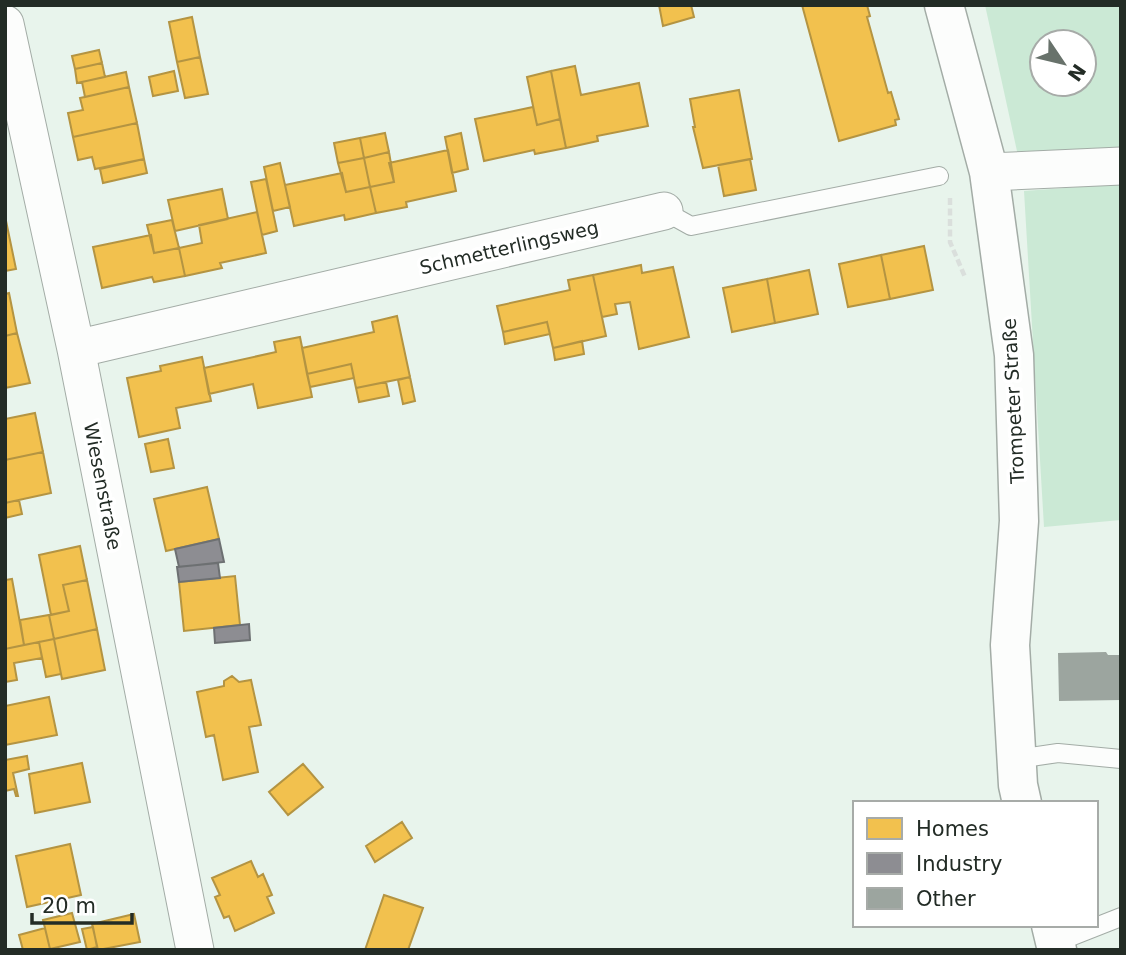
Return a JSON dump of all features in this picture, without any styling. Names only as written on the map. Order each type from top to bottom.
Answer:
[{"type":"main road","name":"Trompeter Straße","points":[[944,5],[989,172],[1014,355],[1019,521],[1010,645],[1018,785],[1022,801]]},
{"type":"street","name":"Wiesenstraße","points":[[5,24],[76,349],[195,950]]},
{"type":"street","points":[[989,172],[1121,166]]},
{"type":"street","name":"Schmetterlingsweg","points":[[76,349],[664,211]]},
{"type":"lane","name":"Schmetterlingsweg","points":[[664,211],[691,226],[945,181]]},
{"type":"lane","points":[[1017,759],[1058,753],[1121,759]]},
{"type":"lane","points":[[1098,925],[1121,917]]},
{"type":"lane","points":[[1054,939],[1091,927]]},
{"type":"path","points":[[945,181],[950,242],[970,287]]},
{"type":"green space","points":[[985,5],[1121,5],[1121,157],[1020,165]]},
{"type":"green space","points":[[1121,184],[1121,520],[1044,527],[1024,191]]},
{"type":"building: Homes","points":[[659,5],[691,5],[694,17],[663,26]]},
{"type":"building: Homes","points":[[802,5],[867,5],[870,16],[867,17],[888,93],[891,92],[899,119],[895,120],[896,125],[839,141]]},
{"type":"building: Homes","points":[[192,17],[200,57],[177,62],[169,22]]},
{"type":"building: Homes","points":[[99,50],[102,63],[75,69],[72,56]]},
{"type":"building: Homes","points":[[200,57],[208,94],[185,98],[177,62]]},
{"type":"building: Homes","points":[[102,63],[105,77],[77,83],[75,69]]},
{"type":"building: Homes","points":[[575,66],[581,95],[639,83],[648,126],[597,136],[598,141],[566,148],[551,71]]},
{"type":"building: Homes","points":[[174,71],[178,91],[153,96],[149,77]]},
{"type":"building: Homes","points":[[551,71],[560,119],[537,125],[527,77]]},
{"type":"building: Homes","points":[[126,72],[129,87],[85,97],[82,82]]},
{"type":"building: Homes","points":[[129,87],[137,123],[73,137],[68,113],[83,110],[80,98]]},
{"type":"building: Homes","points":[[739,90],[752,159],[703,168],[693,127],[690,99]]},
{"type":"building: Homes","points":[[533,107],[537,125],[560,119],[566,148],[535,154],[534,150],[484,161],[475,119]]},
{"type":"building: Homes","points":[[137,123],[144,159],[95,169],[92,157],[78,160],[73,137]]},
{"type":"building: Homes","points":[[385,133],[389,152],[364,158],[360,138]]},
{"type":"building: Homes","points":[[461,133],[468,169],[452,173],[445,137]]},
{"type":"building: Homes","points":[[360,138],[364,158],[338,163],[334,143]]},
{"type":"building: Homes","points":[[448,150],[456,191],[406,202],[407,207],[376,213],[370,187],[394,182],[389,163]]},
{"type":"building: Homes","points":[[389,152],[394,182],[370,187],[364,158]]},
{"type":"building: Homes","points":[[364,158],[370,187],[346,192],[338,163]]},
{"type":"building: Homes","points":[[144,159],[147,173],[103,183],[100,169]]},
{"type":"building: Homes","points":[[750,159],[756,190],[724,196],[718,165]]},
{"type":"building: Homes","points":[[280,163],[290,207],[273,211],[264,167]]},
{"type":"building: Homes","points":[[342,173],[346,192],[370,187],[376,213],[345,220],[344,215],[294,226],[285,185]]},
{"type":"building: Homes","points":[[266,179],[277,231],[262,235],[251,182]]},
{"type":"building: Homes","points":[[222,189],[228,219],[175,231],[168,200]]},
{"type":"building: Homes","points":[[257,212],[266,253],[220,263],[222,268],[185,276],[179,248],[202,243],[199,225]]},
{"type":"building: Homes","points":[[5,216],[16,269],[5,271]]},
{"type":"building: Homes","points":[[172,220],[179,248],[154,253],[147,225]]},
{"type":"building: Homes","points":[[151,235],[154,253],[179,248],[185,276],[154,282],[152,277],[102,288],[93,247]]},
{"type":"building: Homes","points":[[924,246],[933,290],[890,299],[881,255]]},
{"type":"building: Homes","points":[[881,255],[890,299],[848,307],[839,264]]},
{"type":"building: Homes","points":[[641,265],[642,273],[673,267],[689,337],[639,349],[630,302],[615,304],[617,314],[602,317],[593,275]]},
{"type":"building: Homes","points":[[809,270],[818,314],[775,323],[767,279]]},
{"type":"building: Homes","points":[[593,275],[606,336],[553,348],[547,322],[503,332],[497,306],[570,290],[568,280]]},
{"type":"building: Homes","points":[[767,279],[775,323],[732,332],[723,288]]},
{"type":"building: Homes","points":[[9,293],[17,333],[5,336],[5,294]]},
{"type":"building: Homes","points":[[397,316],[410,377],[356,388],[351,364],[307,374],[302,348],[374,332],[372,322]]},
{"type":"building: Homes","points":[[547,322],[550,334],[505,344],[503,332]]},
{"type":"building: Homes","points":[[17,333],[30,383],[5,388],[5,336]]},
{"type":"building: Homes","points":[[300,337],[312,397],[258,408],[253,384],[209,394],[204,368],[276,352],[274,342]]},
{"type":"building: Homes","points":[[582,341],[584,354],[555,360],[553,348]]},
{"type":"building: Homes","points":[[202,357],[211,401],[176,408],[180,428],[139,437],[127,378],[161,371],[160,366]]},
{"type":"building: Homes","points":[[351,364],[354,378],[310,387],[307,374]]},
{"type":"building: Homes","points":[[410,377],[415,401],[403,404],[398,380]]},
{"type":"building: Homes","points":[[386,382],[389,396],[359,402],[356,388]]},
{"type":"building: Homes","points":[[35,413],[43,452],[5,460],[5,419]]},
{"type":"building: Homes","points":[[168,439],[174,468],[151,472],[145,444]]},
{"type":"building: Homes","points":[[43,452],[51,493],[5,503],[5,460]]},
{"type":"building: Homes","points":[[207,487],[219,539],[166,551],[154,499]]},
{"type":"building: Homes","points":[[19,500],[22,514],[5,518],[5,503]]},
{"type":"building: Homes","points":[[80,546],[87,580],[63,585],[69,611],[51,615],[39,555]]},
{"type":"building: Homes","points":[[235,576],[240,625],[184,631],[179,582]]},
{"type":"building: Homes","points":[[12,579],[24,645],[5,649],[5,580]]},
{"type":"building: Homes","points":[[87,580],[97,629],[54,639],[49,615],[69,611],[63,585]]},
{"type":"building: Homes","points":[[49,615],[54,639],[24,645],[20,620]]},
{"type":"building: Homes","points":[[97,629],[105,670],[62,679],[54,639]]},
{"type":"building: Homes","points":[[54,639],[61,674],[46,677],[39,642]]},
{"type":"building: Homes","points":[[39,642],[42,658],[14,663],[17,680],[5,682],[5,649]]},
{"type":"building: Homes","points":[[232,676],[239,682],[251,680],[261,725],[249,727],[258,772],[223,780],[214,735],[206,737],[197,692],[224,686],[224,681]]},
{"type":"building: Homes","points":[[49,697],[57,735],[5,745],[5,706]]},
{"type":"building: Homes","points":[[27,756],[29,769],[13,773],[16,796],[14,789],[5,791],[5,760]]},
{"type":"building: Homes","points":[[82,763],[90,802],[35,813],[29,774]]},
{"type":"building: Homes","points":[[303,764],[323,787],[288,815],[269,792]]},
{"type":"building: Homes","points":[[402,822],[412,838],[375,862],[366,846]]},
{"type":"building: Homes","points":[[70,844],[81,895],[27,907],[16,856]]},
{"type":"building: Homes","points":[[251,861],[258,877],[263,874],[272,895],[267,897],[274,913],[235,931],[229,916],[224,918],[215,897],[220,895],[212,878]]},
{"type":"building: Homes","points":[[384,895],[423,908],[408,950],[365,950]]},
{"type":"building: Homes","points":[[72,913],[80,942],[50,949],[43,920]]},
{"type":"building: Homes","points":[[134,914],[140,942],[98,950],[92,924]]},
{"type":"building: Homes","points":[[93,927],[97,947],[87,950],[82,929]]},
{"type":"building: Homes","points":[[45,928],[50,949],[23,950],[19,935]]},
{"type":"building: Industry","points":[[219,539],[224,562],[179,567],[175,549]]},
{"type":"building: Industry","points":[[218,563],[220,578],[179,582],[177,567]]},
{"type":"building: Industry","points":[[249,624],[250,640],[215,643],[214,628]]},
{"type":"building: Other","points":[[1106,652],[1108,655],[1121,655],[1121,700],[1059,701],[1058,653]]}]
